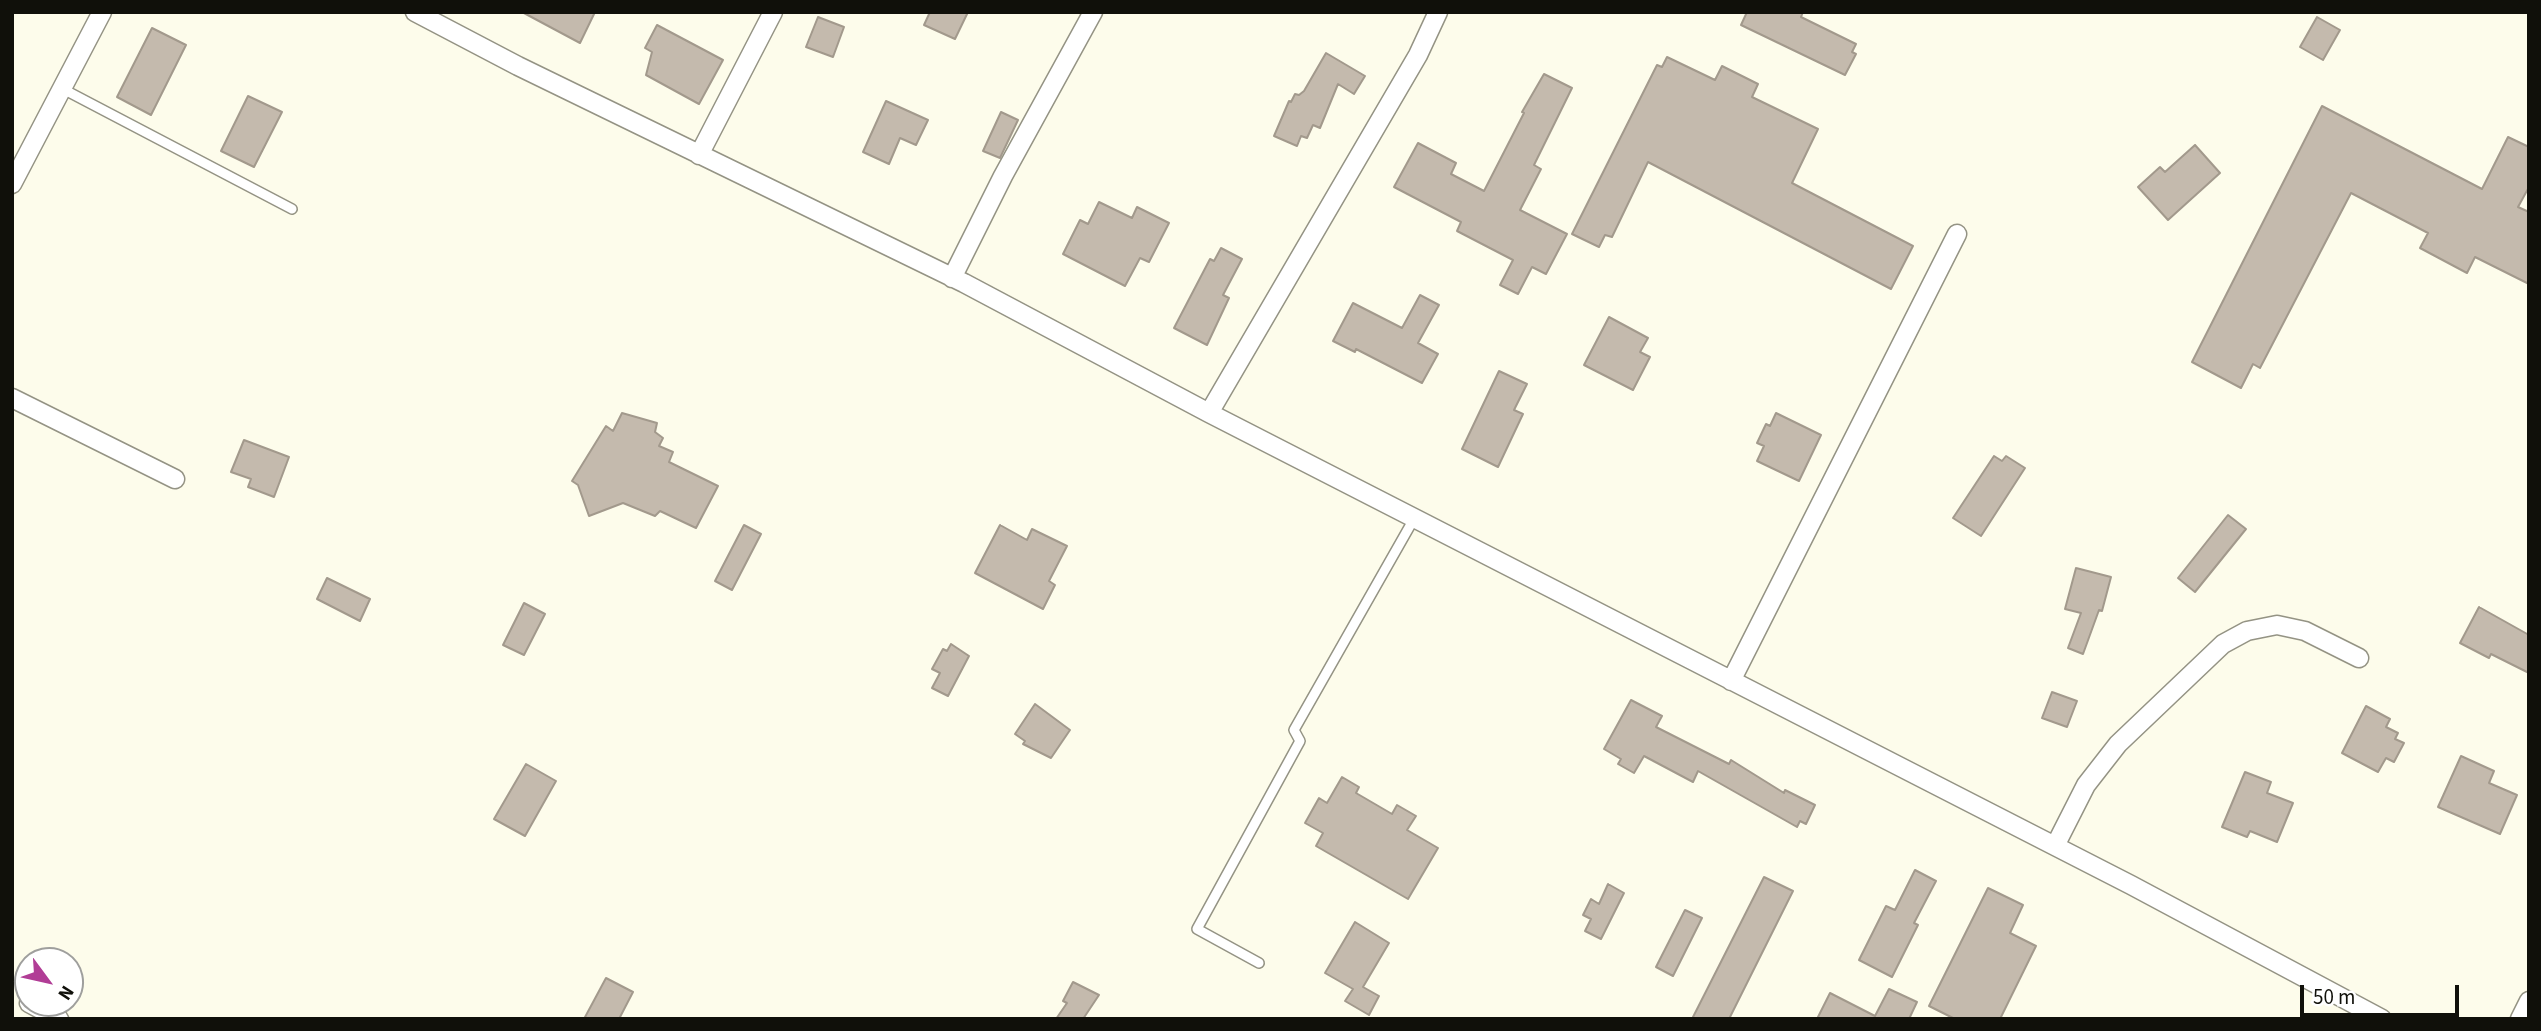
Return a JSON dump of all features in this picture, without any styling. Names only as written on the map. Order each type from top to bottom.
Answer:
[{"type":"street","points":[[12,184],[102,12]]},
{"type":"street","points":[[415,12],[699,155],[953,278],[1209,413],[2055,846],[2382,1019]]},
{"type":"street","points":[[699,155],[774,12]]},
{"type":"street","points":[[953,278],[1003,176],[1093,12]]},
{"type":"street","points":[[1209,413],[1418,55],[1438,12]]},
{"type":"street","points":[[1731,681],[1956,234]]},
{"type":"street","points":[[12,398],[175,479]]},
{"type":"street","points":[[2055,846],[2086,785],[2118,744],[2223,644],[2247,631],[2277,625],[2305,631],[2359,657]]},
{"type":"street","points":[[2520,1019],[2529,1001]]},
{"type":"lane","points":[[61,88],[292,209]]},
{"type":"lane","points":[[1259,963],[1197,929],[1300,741],[1294,730],[1415,517]]},
{"type":"building","points":[[522,12],[595,12],[580,43]]},
{"type":"building","points":[[930,12],[968,12],[955,39],[924,25]]},
{"type":"building","points":[[1747,12],[1803,12],[1801,17],[1856,44],[1852,52],[1856,54],[1845,75],[1741,25]]},
{"type":"building","points":[[818,17],[844,27],[833,57],[806,47]]},
{"type":"building","points":[[2317,17],[2340,30],[2323,60],[2300,47]]},
{"type":"building","points":[[657,25],[723,60],[699,104],[646,75],[652,52],[645,48]]},
{"type":"building","points":[[152,28],[186,45],[151,115],[117,97]]},
{"type":"building","points":[[1326,53],[1365,76],[1354,94],[1338,84],[1320,128],[1313,125],[1307,138],[1301,136],[1297,146],[1274,136],[1289,101],[1291,102],[1295,94],[1299,95],[1304,91]]},
{"type":"building","points":[[1667,57],[1715,80],[1722,66],[1758,84],[1752,97],[1818,129],[1792,183],[1913,246],[1891,289],[1648,162],[1612,237],[1605,235],[1599,247],[1572,234],[1657,65],[1662,67]]},
{"type":"building","points":[[1544,74],[1572,88],[1534,165],[1541,169],[1520,210],[1567,234],[1546,274],[1532,267],[1518,294],[1500,285],[1513,260],[1457,231],[1461,222],[1394,187],[1418,143],[1456,163],[1451,174],[1484,191],[1524,113],[1522,112]]},
{"type":"building","points":[[248,96],[282,112],[254,167],[221,151]]},
{"type":"building","points":[[886,101],[928,120],[916,145],[900,138],[889,164],[863,152]]},
{"type":"building","points":[[2322,106],[2482,189],[2508,137],[2529,147],[2529,187],[2518,207],[2529,212],[2529,284],[2475,257],[2467,273],[2420,248],[2428,233],[2351,193],[2260,368],[2253,364],[2241,388],[2192,362]]},
{"type":"building","points":[[1001,112],[1018,120],[1000,158],[983,151]]},
{"type":"building","points":[[2195,145],[2220,173],[2168,220],[2138,187],[2160,167],[2165,172]]},
{"type":"building","points":[[1099,202],[1132,218],[1137,207],[1169,223],[1149,262],[1140,258],[1125,286],[1063,254],[1080,220],[1088,224]]},
{"type":"building","points":[[1221,248],[1242,259],[1223,295],[1229,298],[1207,345],[1174,328],[1210,259],[1214,261]]},
{"type":"building","points":[[1420,295],[1439,305],[1418,343],[1438,354],[1422,383],[1356,349],[1355,352],[1333,341],[1353,303],[1402,328]]},
{"type":"building","points":[[1609,317],[1648,338],[1640,352],[1650,357],[1633,390],[1584,365]]},
{"type":"building","points":[[1499,371],[1527,384],[1514,410],[1523,414],[1498,467],[1462,449]]},
{"type":"building","points":[[622,413],[657,423],[655,432],[663,438],[659,446],[673,452],[669,462],[718,486],[696,528],[660,511],[655,516],[623,503],[589,516],[578,485],[572,481],[606,426],[613,431]]},
{"type":"building","points":[[1776,413],[1821,435],[1799,481],[1757,461],[1764,446],[1757,443],[1766,424],[1770,426]]},
{"type":"building","points":[[244,440],[289,457],[274,497],[248,487],[251,479],[231,472]]},
{"type":"building","points":[[1994,456],[2002,461],[2006,456],[2025,468],[1981,536],[1953,518]]},
{"type":"building","points":[[2228,515],[2246,529],[2195,592],[2178,578]]},
{"type":"building","points":[[744,525],[761,534],[732,590],[715,581]]},
{"type":"building","points":[[1000,525],[1027,540],[1032,529],[1067,546],[1049,581],[1055,585],[1043,609],[975,573]]},
{"type":"building","points":[[2076,568],[2111,577],[2102,611],[2099,610],[2083,654],[2068,648],[2081,613],[2065,609]]},
{"type":"building","points":[[327,578],[370,599],[360,621],[317,599]]},
{"type":"building","points":[[524,603],[545,614],[524,655],[503,645]]},
{"type":"building","points":[[2479,607],[2529,635],[2529,673],[2491,654],[2489,658],[2460,643]]},
{"type":"building","points":[[951,644],[969,656],[948,696],[932,688],[940,673],[932,669],[943,649],[947,651]]},
{"type":"building","points":[[2052,692],[2077,701],[2067,727],[2042,718]]},
{"type":"building","points":[[1631,700],[1662,716],[1656,727],[1729,764],[1731,760],[1784,793],[1785,790],[1815,805],[1806,824],[1800,821],[1797,827],[1698,771],[1693,782],[1644,756],[1634,773],[1618,764],[1621,759],[1604,749]]},
{"type":"building","points":[[1035,704],[1070,730],[1051,758],[1023,744],[1025,741],[1015,734]]},
{"type":"building","points":[[2366,706],[2390,719],[2386,727],[2398,733],[2395,739],[2404,743],[2394,762],[2386,758],[2378,772],[2342,753]]},
{"type":"building","points":[[2461,756],[2494,771],[2489,783],[2517,795],[2500,834],[2438,807]]},
{"type":"building","points":[[526,764],[556,781],[525,836],[494,819]]},
{"type":"building","points":[[2245,772],[2271,782],[2267,793],[2293,803],[2277,842],[2250,831],[2247,837],[2222,827]]},
{"type":"building","points":[[1342,777],[1359,787],[1356,793],[1392,814],[1397,805],[1416,816],[1407,830],[1438,848],[1408,899],[1316,846],[1323,833],[1305,823],[1319,798],[1327,803]]},
{"type":"building","points":[[1915,870],[1936,881],[1914,923],[1918,925],[1892,977],[1859,960],[1886,906],[1895,910]]},
{"type":"building","points":[[1764,877],[1793,891],[1729,1019],[1692,1019]]},
{"type":"building","points":[[1608,884],[1624,893],[1601,939],[1585,931],[1591,919],[1583,915],[1591,899],[1599,904]]},
{"type":"building","points":[[1988,888],[2023,905],[2010,933],[2036,946],[2000,1019],[1955,1019],[1929,1006]]},
{"type":"building","points":[[1685,910],[1702,918],[1673,976],[1656,967]]},
{"type":"building","points":[[1355,922],[1389,943],[1363,987],[1379,996],[1369,1015],[1345,1001],[1353,989],[1325,973]]},
{"type":"building","points":[[606,978],[633,992],[619,1019],[584,1019]]},
{"type":"building","points":[[1073,982],[1099,995],[1083,1019],[1056,1019],[1067,1003],[1063,1001]]},
{"type":"building","points":[[1889,989],[1917,1002],[1909,1019],[1817,1019],[1830,993],[1875,1016]]}]
